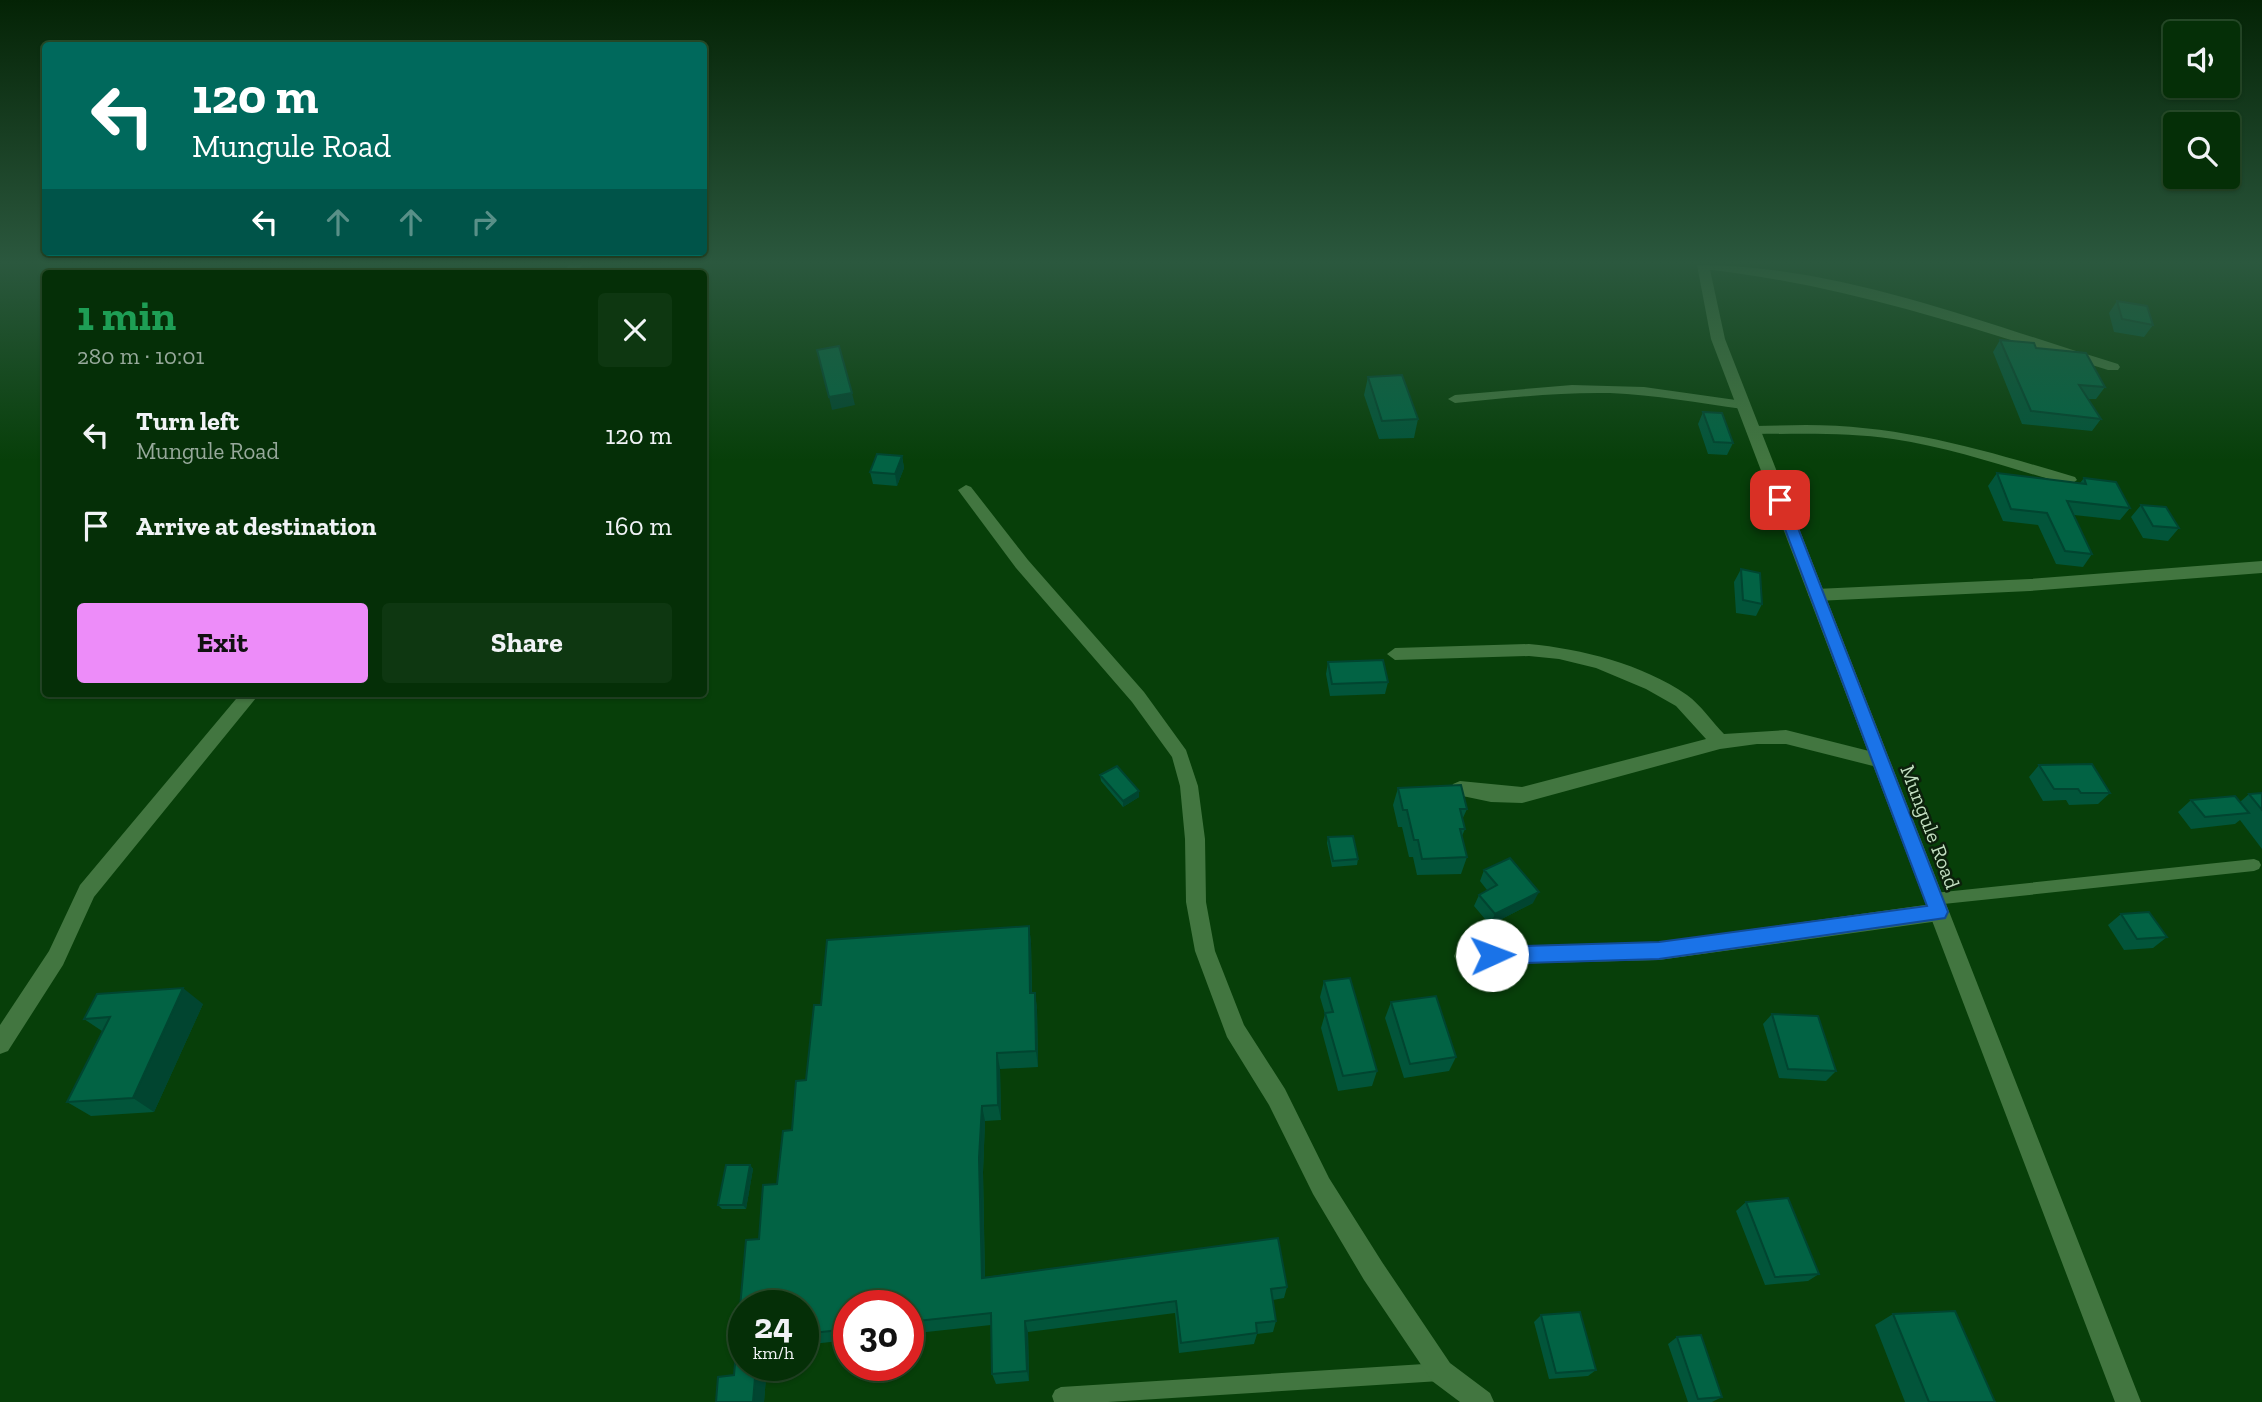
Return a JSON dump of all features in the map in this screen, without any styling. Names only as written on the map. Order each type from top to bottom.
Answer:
[{"type":"street","name":"Mungule Road","points":[[1716,330],[2128,1402]]},
{"type":"street","points":[[1999,330],[2113,367]]},
{"type":"street","points":[[1455,399],[1559,389],[1609,389],[1645,391],[1743,405]]},
{"type":"street","points":[[1754,429],[1891,433],[1937,442],[2070,480]]},
{"type":"street","points":[[966,490],[1022,564],[1139,697],[1180,755],[1189,786],[1195,839],[1196,902],[1205,951],[1235,1030],[1276,1097],[1321,1186],[1373,1271],[1441,1371],[1481,1402]]},
{"type":"street","points":[[1816,595],[2030,585],[2262,567]]},
{"type":"street","points":[[1395,654],[1529,650],[1600,663],[1652,684],[1682,701],[1720,742]]},
{"type":"street","points":[[0,1044],[57,958],[87,891],[248,697]]},
{"type":"street","points":[[1460,789],[1522,795],[1720,742],[1757,737],[1786,737],[1881,761]]},
{"type":"street","points":[[1464,956],[1659,951],[1936,905]]},
{"type":"lane","points":[[1936,905],[2254,865]]},
{"type":"lane","points":[[1061,1396],[1441,1371]]},
{"type":"building","points":[[2000,340],[2034,343],[2036,348],[2086,353],[2105,387],[2079,385],[2101,419],[2031,411]]},
{"type":"building","points":[[839,346],[852,393],[829,397],[817,350]]},
{"type":"building","points":[[1402,375],[1418,419],[1382,421],[1368,377]]},
{"type":"building","points":[[1703,412],[1722,413],[1733,443],[1714,442]]},
{"type":"building","points":[[877,454],[902,456],[895,474],[870,472]]},
{"type":"building","points":[[1997,473],[2086,484],[2084,478],[2116,482],[2130,508],[2067,501],[2092,554],[2065,551],[2047,513],[2011,509]]},
{"type":"building","points":[[2141,505],[2166,507],[2179,528],[2153,526]]},
{"type":"building","points":[[1741,569],[1760,573],[1762,604],[1743,600]]},
{"type":"building","points":[[1383,660],[1388,682],[1332,684],[1328,662]]},
{"type":"building","points":[[2092,764],[2110,793],[2054,789],[2039,765]]},
{"type":"building","points":[[1117,766],[1139,791],[1123,801],[1100,775]]},
{"type":"building","points":[[1461,785],[1467,809],[1460,809],[1465,829],[1460,829],[1467,857],[1422,859],[1407,810],[1403,810],[1398,788]]},
{"type":"building","points":[[2262,793],[2262,810],[2249,794]]},
{"type":"building","points":[[2235,796],[2249,813],[2205,817],[2191,800]]},
{"type":"building","points":[[1353,836],[1358,859],[1333,861],[1328,837]]},
{"type":"building","points":[[1510,858],[1539,892],[1495,914],[1479,895],[1497,885],[1484,870]]},
{"type":"building","points":[[2149,912],[2167,937],[2137,939],[2121,914]]},
{"type":"building","points":[[1029,926],[1030,993],[1035,993],[1036,1051],[997,1053],[998,1105],[982,1106],[979,1158],[982,1278],[1278,1238],[1287,1287],[1271,1289],[1276,1321],[1256,1323],[1257,1333],[1181,1343],[1176,1301],[1025,1321],[1027,1371],[992,1374],[991,1313],[924,1320],[924,1290],[833,1290],[833,1331],[819,1332],[819,1290],[742,1290],[746,1240],[759,1239],[763,1185],[777,1184],[783,1131],[792,1130],[796,1081],[806,1080],[814,1005],[821,1005],[827,940]]},
{"type":"building","points":[[1350,978],[1377,1071],[1343,1076],[1325,1013],[1333,1012],[1324,981]]},
{"type":"building","points":[[183,988],[133,1098],[67,1102],[110,1017],[84,1019],[97,994]]},
{"type":"building","points":[[1436,996],[1456,1057],[1410,1064],[1391,1002]]},
{"type":"building","points":[[1772,1014],[1818,1016],[1836,1071],[1788,1069]]},
{"type":"building","points":[[726,1165],[750,1165],[743,1205],[718,1205]]},
{"type":"building","points":[[1788,1198],[1819,1274],[1775,1277],[1746,1202]]},
{"type":"building","points":[[1955,1311],[1995,1402],[1929,1402],[1893,1314]]},
{"type":"building","points":[[1580,1312],[1596,1370],[1556,1373],[1541,1315]]},
{"type":"building","points":[[1701,1335],[1722,1397],[1698,1399],[1677,1337]]},
{"type":"building","points":[[728,1376],[728,1381],[755,1381],[753,1402],[716,1402],[718,1377]]},
{"type":"route","points":[[1492,955],[1659,951],[1939,912],[1780,500]]}]
